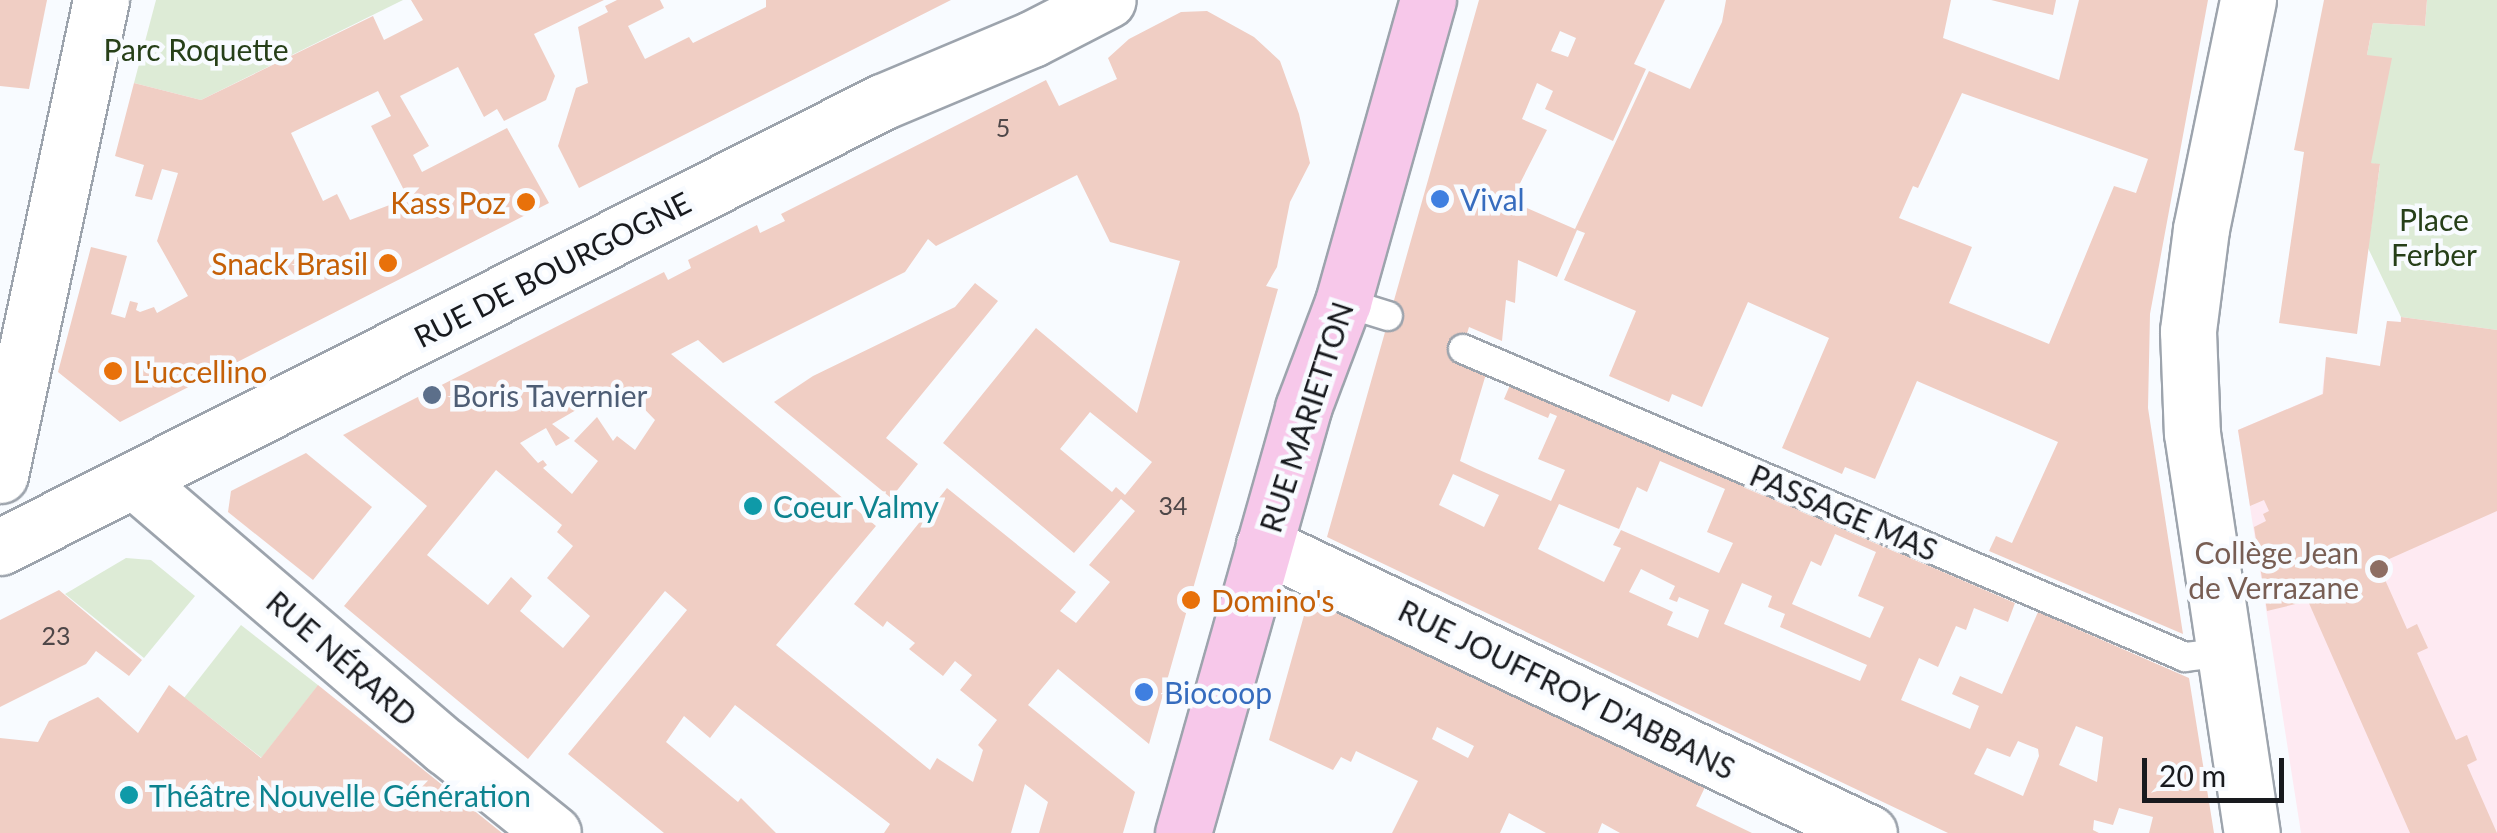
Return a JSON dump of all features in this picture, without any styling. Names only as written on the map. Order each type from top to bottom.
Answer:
[{"type":"main road","name":"RUE MARIETTON","points":[[1182,833],[1302,408],[1366,309],[1428,0]]},
{"type":"street","points":[[2,474],[101,0]]},
{"type":"street","name":"RUE DE BOURGOGNE","points":[[0,547],[882,102],[1032,39],[1108,0]]},
{"type":"street","points":[[2248,0],[2201,230],[2188,330],[2192,432],[2228,652],[2252,833]]},
{"type":"street","name":"RUE NÉRARD","points":[[134,480],[446,748],[553,833]]},
{"type":"street","name":"RUE JOUFFROY D'ABBANS","points":[[1264,545],[1869,833]]},
{"type":"lane","name":"PASSAGE MAS","points":[[1463,349],[2184,657],[2228,652]]},
{"type":"shaded area","name":"Collège Jean de Verrazane","points":[[2401,317],[2497,330],[2497,833],[2301,833],[2238,430],[2322,394],[2326,357],[2380,366],[2387,321],[2400,322]]},
{"type":"green space","name":"Parc Roquette","points":[[156,0],[403,0],[201,100],[134,83]]},
{"type":"green space","name":"Place Ferber","points":[[2427,0],[2497,0],[2497,330],[2401,317],[2368,248],[2380,165],[2371,163],[2367,55],[2373,23],[2425,26]]},
{"type":"green space","points":[[126,558],[151,560],[195,596],[144,658],[65,594]]},
{"type":"green space","points":[[241,625],[318,685],[262,758],[184,697]]},
{"type":"building","points":[[0,0],[47,0],[29,89],[0,86]]},
{"type":"building","points":[[411,0],[604,0],[534,34],[555,76],[546,100],[504,121],[497,109],[484,117],[458,67],[400,96],[429,146],[413,155],[422,172],[507,128],[549,203],[120,422],[58,372],[91,247],[127,256],[111,314],[125,318],[130,301],[138,303],[136,310],[140,312],[154,307],[157,313],[188,296],[157,241],[178,173],[162,169],[152,200],[135,196],[144,165],[115,156],[134,83],[201,100],[373,16],[384,40],[423,20]],"holes":[[[378,91],[391,116],[371,126],[408,198],[350,220],[337,194],[323,201],[291,133]]]},
{"type":"building","points":[[617,0],[660,0],[664,8],[628,26],[645,59],[689,37],[693,43],[766,7],[766,0],[951,0],[579,188],[558,146],[576,88],[588,83],[578,27],[608,12],[605,6]]},
{"type":"building","points":[[1479,0],[1665,0],[1634,64],[1646,69],[1613,141],[1545,109],[1553,91],[1537,83],[1522,119],[1547,130],[1511,201],[1575,229],[1649,71],[1690,89],[1722,22],[1726,0],[1951,0],[1943,38],[2059,80],[2079,0],[2208,0],[2150,314],[2148,408],[2183,634],[1989,551],[1996,536],[2012,543],[2058,442],[1917,381],[1875,479],[1845,467],[1842,474],[1782,448],[1829,338],[1748,302],[1702,407],[1672,394],[1669,402],[1609,376],[1636,311],[1564,280],[1585,233],[1577,230],[1557,277],[1518,260],[1515,303],[1506,300],[1502,341],[1469,327],[1458,363],[1486,374],[1460,461],[1551,501],[1565,470],[1538,459],[1557,416],[1550,413],[1548,418],[1504,399],[1510,385],[2015,603],[2008,622],[1974,608],[1966,630],[1956,626],[1938,667],[1919,658],[1901,700],[1970,729],[1979,706],[1952,694],[1960,676],[2002,694],[2038,612],[2189,678],[2214,833],[2149,833],[2153,817],[2119,808],[2113,825],[2094,820],[2093,830],[2099,833],[1948,833],[1327,537]],"holes":[[[1560,31],[1576,38],[1568,57],[1551,51]],[[1962,93],[2148,159],[2136,193],[2114,186],[2049,344],[1949,303],[1972,247],[1899,218],[1913,186],[1918,188]],[[1660,461],[1725,489],[1707,532],[1733,543],[1719,573],[1621,530],[1613,545],[1621,548],[1604,582],[1538,549],[1559,504],[1619,529],[1637,487],[1647,492]],[[1453,474],[1499,495],[1484,527],[1439,505]],[[1835,534],[1876,552],[1858,596],[1884,607],[1870,638],[1792,604],[1811,561],[1821,566]],[[1641,569],[1675,586],[1669,599],[1677,602],[1679,597],[1709,610],[1698,638],[1667,625],[1673,612],[1629,592]],[[1742,583],[1772,596],[1768,607],[1785,614],[1780,627],[1867,665],[1860,681],[1724,624]],[[2076,726],[2103,737],[2097,782],[2059,765]],[[2018,741],[2038,749],[2039,756],[2023,796],[1974,774],[1987,748],[2010,757]]]},
{"type":"building","points":[[1991,0],[2056,0],[2053,15]]},
{"type":"building","points":[[2324,0],[2427,0],[2425,26],[2373,23],[2367,55],[2392,58],[2371,163],[2380,164],[2357,334],[2279,323],[2304,152],[2294,150]]},
{"type":"building","points":[[1207,11],[1254,37],[1280,61],[1299,114],[1310,163],[1290,202],[1277,267],[1266,286],[1278,289],[1149,744],[1058,669],[1028,705],[1135,792],[1123,833],[1039,833],[1048,802],[1025,784],[1011,833],[884,833],[890,824],[735,705],[710,738],[684,716],[666,742],[738,802],[741,798],[776,833],[664,833],[568,754],[687,610],[665,591],[528,759],[344,606],[427,506],[343,435],[664,272],[668,280],[691,268],[688,260],[757,225],[760,233],[785,221],[781,214],[1046,80],[1059,106],[1117,79],[1108,58],[1129,39],[1181,12]],"holes":[[[1077,175],[1110,242],[1180,261],[1137,413],[1036,328],[943,443],[1074,553],[1121,499],[1135,511],[1089,565],[1110,582],[1076,623],[1060,611],[1076,592],[947,488],[854,604],[883,627],[887,621],[915,643],[909,649],[943,676],[955,661],[972,675],[960,690],[997,720],[978,745],[983,750],[973,782],[937,758],[930,770],[776,645],[876,526],[671,354],[698,340],[723,363],[905,272],[928,239],[936,246]],[[614,388],[619,397],[627,391],[655,420],[635,450],[617,436],[613,441],[597,417],[574,441],[598,461],[572,494],[543,468],[547,465],[543,460],[538,463],[520,443],[546,428],[556,446],[570,438],[552,424]],[[1090,412],[1152,462],[1125,495],[1116,487],[1112,492],[1060,449]],[[496,470],[562,525],[557,532],[573,546],[547,578],[590,616],[563,648],[520,611],[532,596],[511,577],[488,605],[427,555]]]},
{"type":"building","points":[[975,283],[998,301],[886,438],[918,464],[891,498],[774,402],[813,376],[955,307]]},
{"type":"building","name":"Collège Jean de Verrazane","points":[[2401,317],[2497,330],[2497,511],[2378,564],[2407,629],[2417,624],[2428,648],[2417,653],[2456,740],[2467,735],[2477,760],[2467,765],[2497,833],[2410,833],[2308,601],[2267,611],[2254,527],[2266,521],[2263,514],[2269,511],[2264,500],[2250,506],[2238,430],[2323,394],[2326,357],[2380,366],[2387,321],[2401,322]]},
{"type":"building","points":[[306,453],[372,507],[313,580],[228,512],[231,491]]},
{"type":"building","points":[[59,590],[142,660],[129,676],[96,651],[86,664],[0,707],[0,620]]},
{"type":"building","points":[[1310,594],[1706,785],[1696,806],[1752,833],[1620,833],[1602,823],[1598,833],[1546,833],[1509,813],[1500,833],[1392,833],[1418,781],[1356,751],[1351,762],[1341,757],[1333,770],[1269,740]],"holes":[[[1437,727],[1474,746],[1468,758],[1432,739]]]},
{"type":"building","points":[[169,685],[261,758],[318,685],[502,833],[0,833],[0,738],[38,742],[49,721],[98,697],[138,733]]},
{"type":"place","name":"Vival","points":[[1440,199]]},
{"type":"place","name":"Kass Poz","points":[[526,202]]},
{"type":"place","name":"Snack Brasil","points":[[388,263]]},
{"type":"place","name":"L'uccellino","points":[[113,371]]},
{"type":"place","name":"Boris Tavernier","points":[[432,395]]},
{"type":"place","name":"Coeur Valmy","points":[[753,506]]},
{"type":"place","name":"Collège Jean de Verrazane","points":[[2379,569]]},
{"type":"place","name":"Domino's","points":[[1191,600]]},
{"type":"place","name":"Biocoop","points":[[1144,692]]},
{"type":"place","name":"Théâtre Nouvelle Génération","points":[[129,795]]}]
